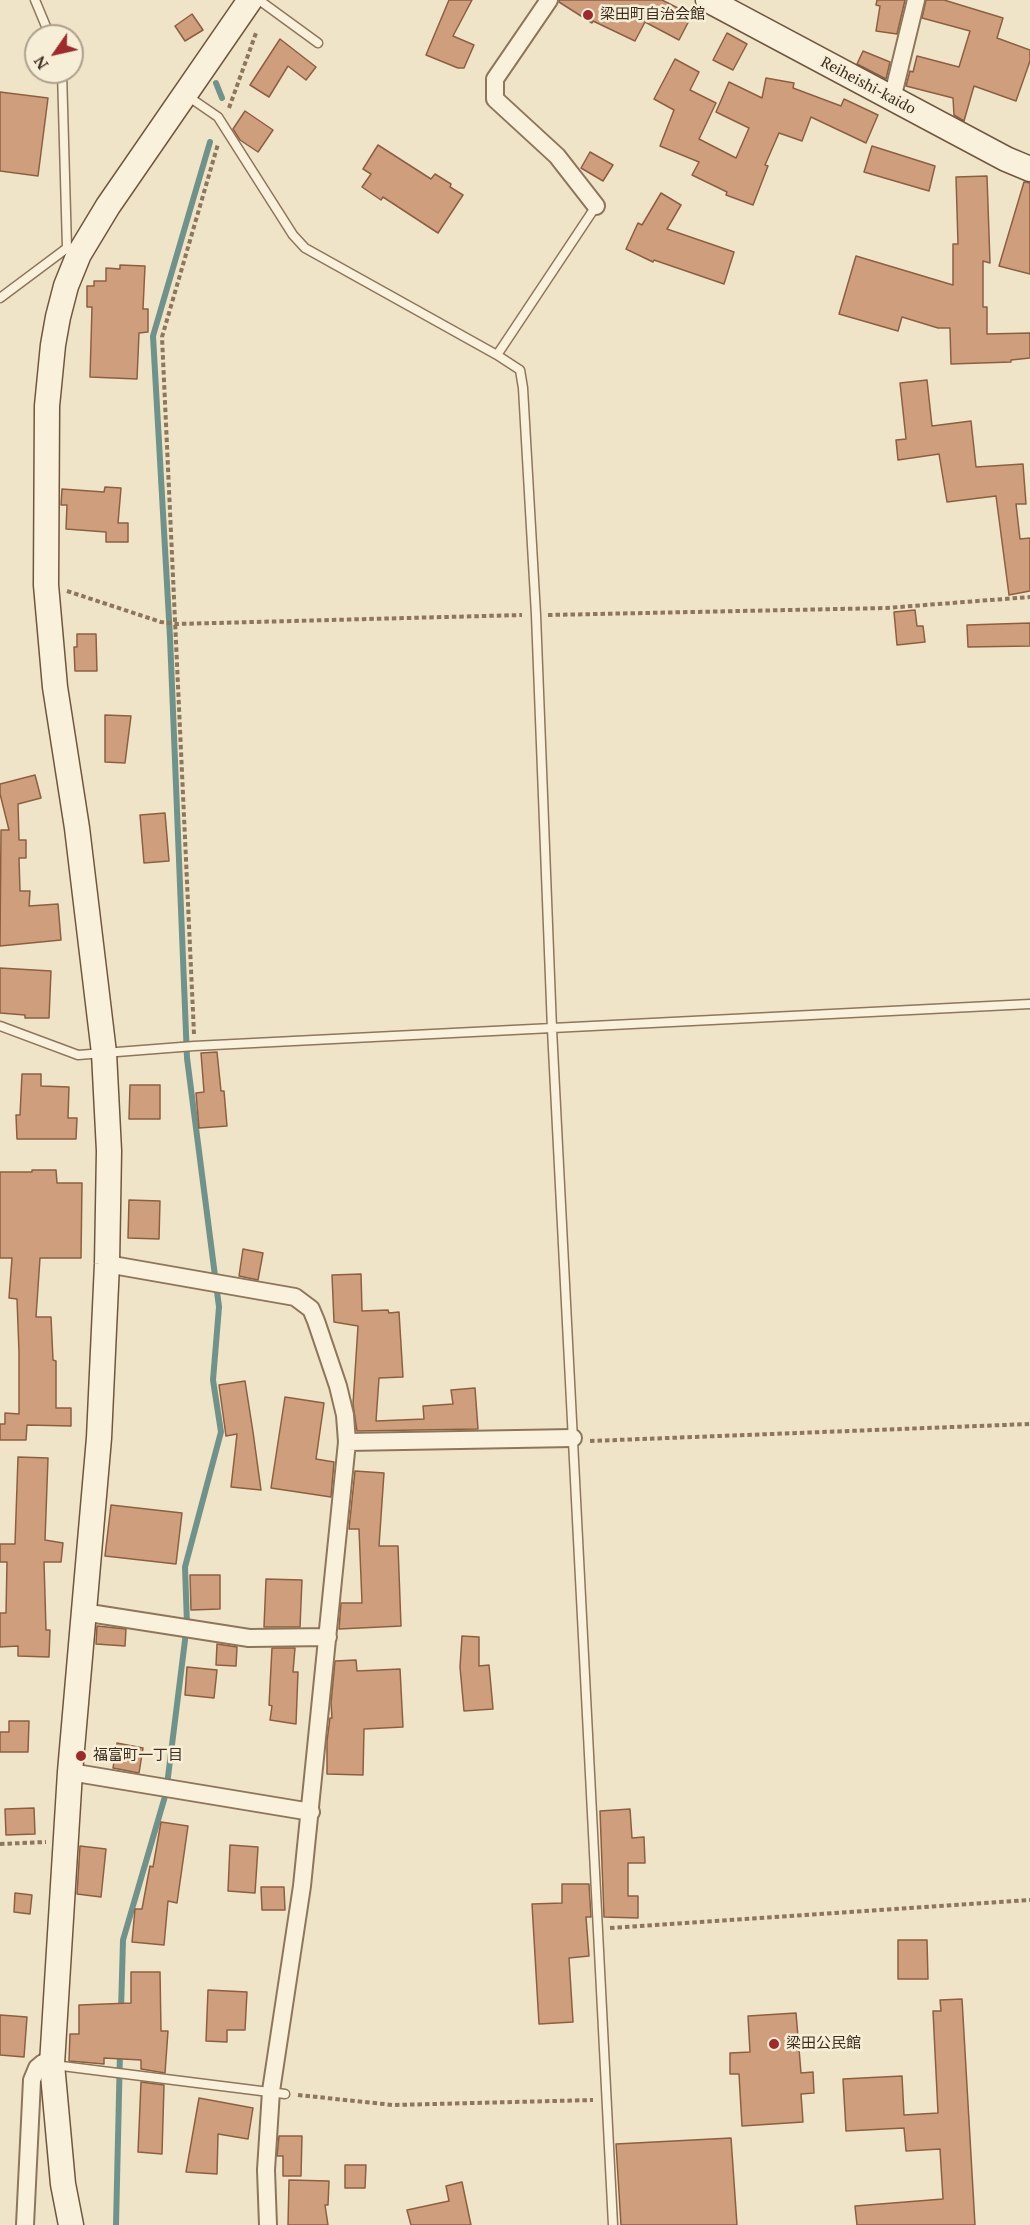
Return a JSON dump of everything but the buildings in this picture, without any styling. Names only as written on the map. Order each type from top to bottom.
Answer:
[{"type":"street","points":[[549,0],[495,79],[495,99],[557,156],[596,206]]},
{"type":"street","name":"Reiheishi-kaido","points":[[708,0],[1006,159],[1030,169]]},
{"type":"street","points":[[892,99],[916,0]]},
{"type":"street","points":[[71,2225],[63,2184],[52,2064],[69,1772],[99,1438],[107,1264],[109,1151],[104,1053],[77,828],[55,687],[46,585],[47,406],[53,345],[73,251],[108,206],[184,94],[260,5]]},
{"type":"street","points":[[107,1264],[295,1297],[311,1309],[343,1405],[347,1442],[302,1886],[278,2093],[266,2170],[268,2225]]},
{"type":"street","points":[[347,1442],[573,1440]]},
{"type":"street","points":[[83,1612],[249,1638],[328,1637]]},
{"type":"street","points":[[69,1772],[310,1812]]},
{"type":"street","points":[[25,2225],[32,2080],[42,2063],[52,2064]]},
{"type":"lane","points":[[35,0],[45,24]]},
{"type":"lane","points":[[259,0],[260,5],[318,43]]},
{"type":"lane","points":[[0,298],[73,251],[63,84]]},
{"type":"lane","points":[[184,94],[210,111],[223,125],[293,235],[305,248],[520,370],[523,388],[536,615],[552,1029],[613,2225]]},
{"type":"lane","points":[[497,355],[596,206]]},
{"type":"lane","points":[[0,1026],[78,1055],[194,1046],[1030,1004]]},
{"type":"lane","points":[[52,2064],[278,2093]]},
{"type":"path","points":[[194,1046],[162,337],[223,125],[256,31],[260,5]]},
{"type":"path","points":[[573,1440],[1030,1424]]},
{"type":"path","points":[[0,1845],[65,1840]]},
{"type":"path","points":[[597,1929],[1030,1900]]},
{"type":"path","points":[[278,2093],[393,2105],[433,2106],[606,2099]]},
{"type":"waterway","points":[[216,83],[222,98]]},
{"type":"waterway","points":[[121,2011],[123,1940],[166,1793],[187,1624],[185,1567],[221,1432],[213,1380],[219,1307],[187,1058],[170,637],[153,336],[210,142]]},
{"type":"waterway","points":[[116,2225],[120,2052]]},
{"type":"place","name":"梁田町自治会館","points":[[588,15]]},
{"type":"place","name":"福富町一丁目","points":[[81,1756]]},
{"type":"place","name":"梁田公民館","points":[[774,2044]]}]
